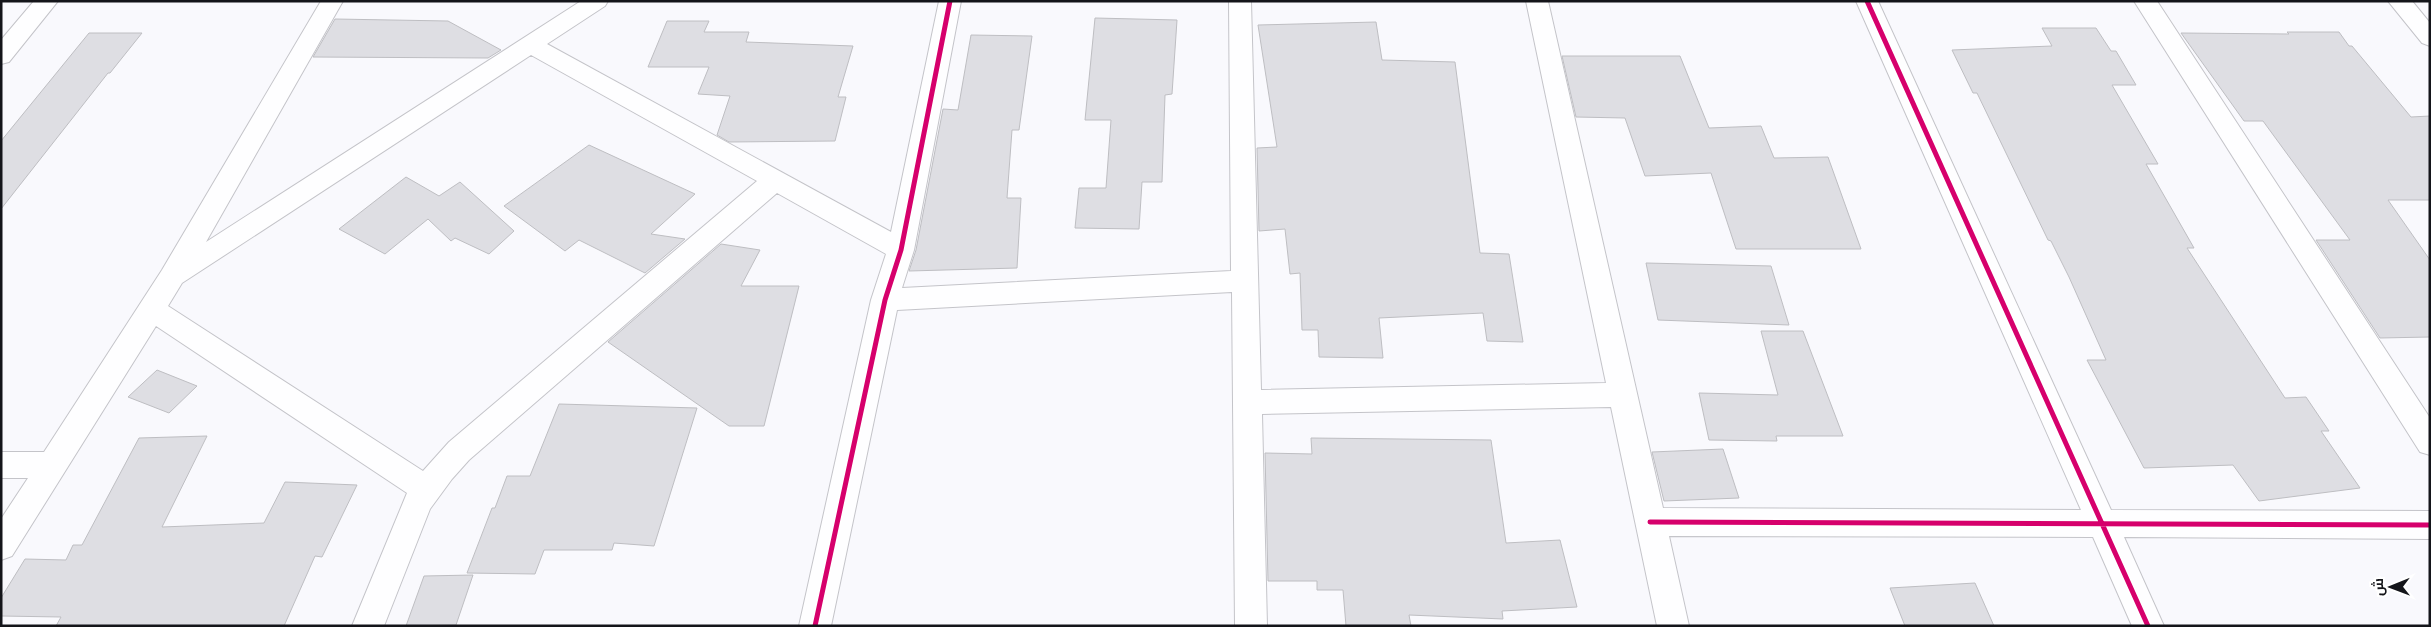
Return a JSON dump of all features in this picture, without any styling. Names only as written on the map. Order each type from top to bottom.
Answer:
[{"type":"street","points":[[1,56],[47,1]]},
{"type":"street","points":[[1,546],[172,277],[332,1]]},
{"type":"street","points":[[172,277],[597,1]]},
{"type":"street","points":[[815,626],[885,300],[901,250],[950,1]]},
{"type":"street","points":[[1240,1],[1251,626]]},
{"type":"street","points":[[1537,1],[1673,626]]},
{"type":"street","points":[[1867,1],[2148,626]]},
{"type":"street","points":[[2145,1],[2430,443]]},
{"type":"street","points":[[2399,1],[2430,38]]},
{"type":"street","points":[[531,45],[901,250]]},
{"type":"street","points":[[368,626],[411,517],[426,489],[459,451],[775,180]]},
{"type":"street","points":[[885,300],[1245,281]]},
{"type":"street","points":[[152,308],[426,489]]},
{"type":"street","points":[[1247,402],[1622,395]]},
{"type":"street","points":[[1,465],[52,466]]},
{"type":"street","points":[[1650,522],[2430,525]]},
{"type":"building","points":[[1095,18],[1177,20],[1172,94],[1165,95],[1162,182],[1142,182],[1139,229],[1075,228],[1079,188],[1106,188],[1111,120],[1085,120]]},
{"type":"building","points":[[335,19],[448,21],[501,50],[488,58],[313,57]]},
{"type":"building","points":[[667,21],[709,21],[704,32],[749,32],[746,42],[853,46],[838,97],[846,97],[835,141],[729,142],[717,135],[730,96],[698,94],[709,67],[648,67]]},
{"type":"building","points":[[1376,22],[1382,60],[1455,62],[1480,253],[1509,254],[1523,342],[1487,341],[1483,313],[1379,318],[1383,358],[1319,357],[1318,330],[1302,330],[1300,273],[1290,274],[1285,229],[1259,231],[1257,148],[1277,147],[1258,25]]},
{"type":"building","points":[[2042,28],[2096,28],[2111,51],[2116,51],[2136,85],[2112,85],[2158,164],[2146,164],[2194,248],[2187,248],[2285,398],[2306,397],[2329,431],[2321,431],[2360,488],[2259,501],[2233,465],[2144,468],[2087,360],[2106,360],[2069,277],[2051,241],[2048,240],[1977,93],[1973,93],[1952,50],[2052,46]]},
{"type":"building","points":[[2287,32],[2339,32],[2411,117],[2430,116],[2430,200],[2388,200],[2430,260],[2430,337],[2380,338],[2316,240],[2350,240],[2263,121],[2244,121],[2181,33],[2289,34]]},
{"type":"building","points":[[89,33],[142,33],[110,73],[108,73],[1,209],[1,141]]},
{"type":"building","points":[[971,35],[1032,36],[1019,130],[1012,130],[1007,198],[1021,198],[1017,268],[909,271],[916,250],[943,109],[958,110]]},
{"type":"building","points":[[1562,56],[1680,56],[1709,128],[1761,126],[1774,158],[1828,157],[1861,249],[1736,249],[1711,173],[1645,176],[1625,118],[1576,117]]},
{"type":"building","points":[[589,145],[695,194],[651,234],[685,239],[645,273],[579,240],[565,251],[504,206]]},
{"type":"building","points":[[406,177],[439,196],[460,182],[514,231],[489,254],[455,238],[451,241],[428,219],[385,254],[339,229]]},
{"type":"building","points":[[721,244],[760,250],[741,286],[799,286],[764,426],[729,426],[608,342]]},
{"type":"building","points":[[1646,263],[1771,266],[1789,325],[1658,320]]},
{"type":"building","points":[[1761,331],[1803,331],[1843,436],[1776,436],[1777,441],[1709,440],[1699,393],[1778,395]]},
{"type":"building","points":[[157,370],[197,386],[169,413],[128,397]]},
{"type":"building","points":[[559,404],[697,408],[654,546],[614,543],[612,550],[544,550],[535,574],[467,573],[492,508],[495,508],[507,476],[530,476]]},
{"type":"building","points":[[207,436],[162,527],[264,523],[285,482],[357,485],[322,557],[315,556],[284,626],[56,626],[61,617],[1,616],[1,598],[25,559],[66,560],[73,545],[82,545],[139,438]]},
{"type":"building","points":[[1311,438],[1491,440],[1506,543],[1560,540],[1577,607],[1502,611],[1503,619],[1409,615],[1411,626],[1346,626],[1343,590],[1317,590],[1317,581],[1268,581],[1265,453],[1312,454]]},
{"type":"building","points":[[1723,449],[1739,498],[1664,501],[1652,452]]},
{"type":"building","points":[[473,575],[456,625],[406,626],[424,576]]},
{"type":"building","points":[[1975,583],[1994,626],[1905,626],[1890,588]]},
{"type":"cycle path","points":[[815,626],[885,300],[901,250],[950,1]]},
{"type":"cycle path","points":[[1867,1],[2148,626]]},
{"type":"cycle path","points":[[1650,522],[2430,525]]}]
